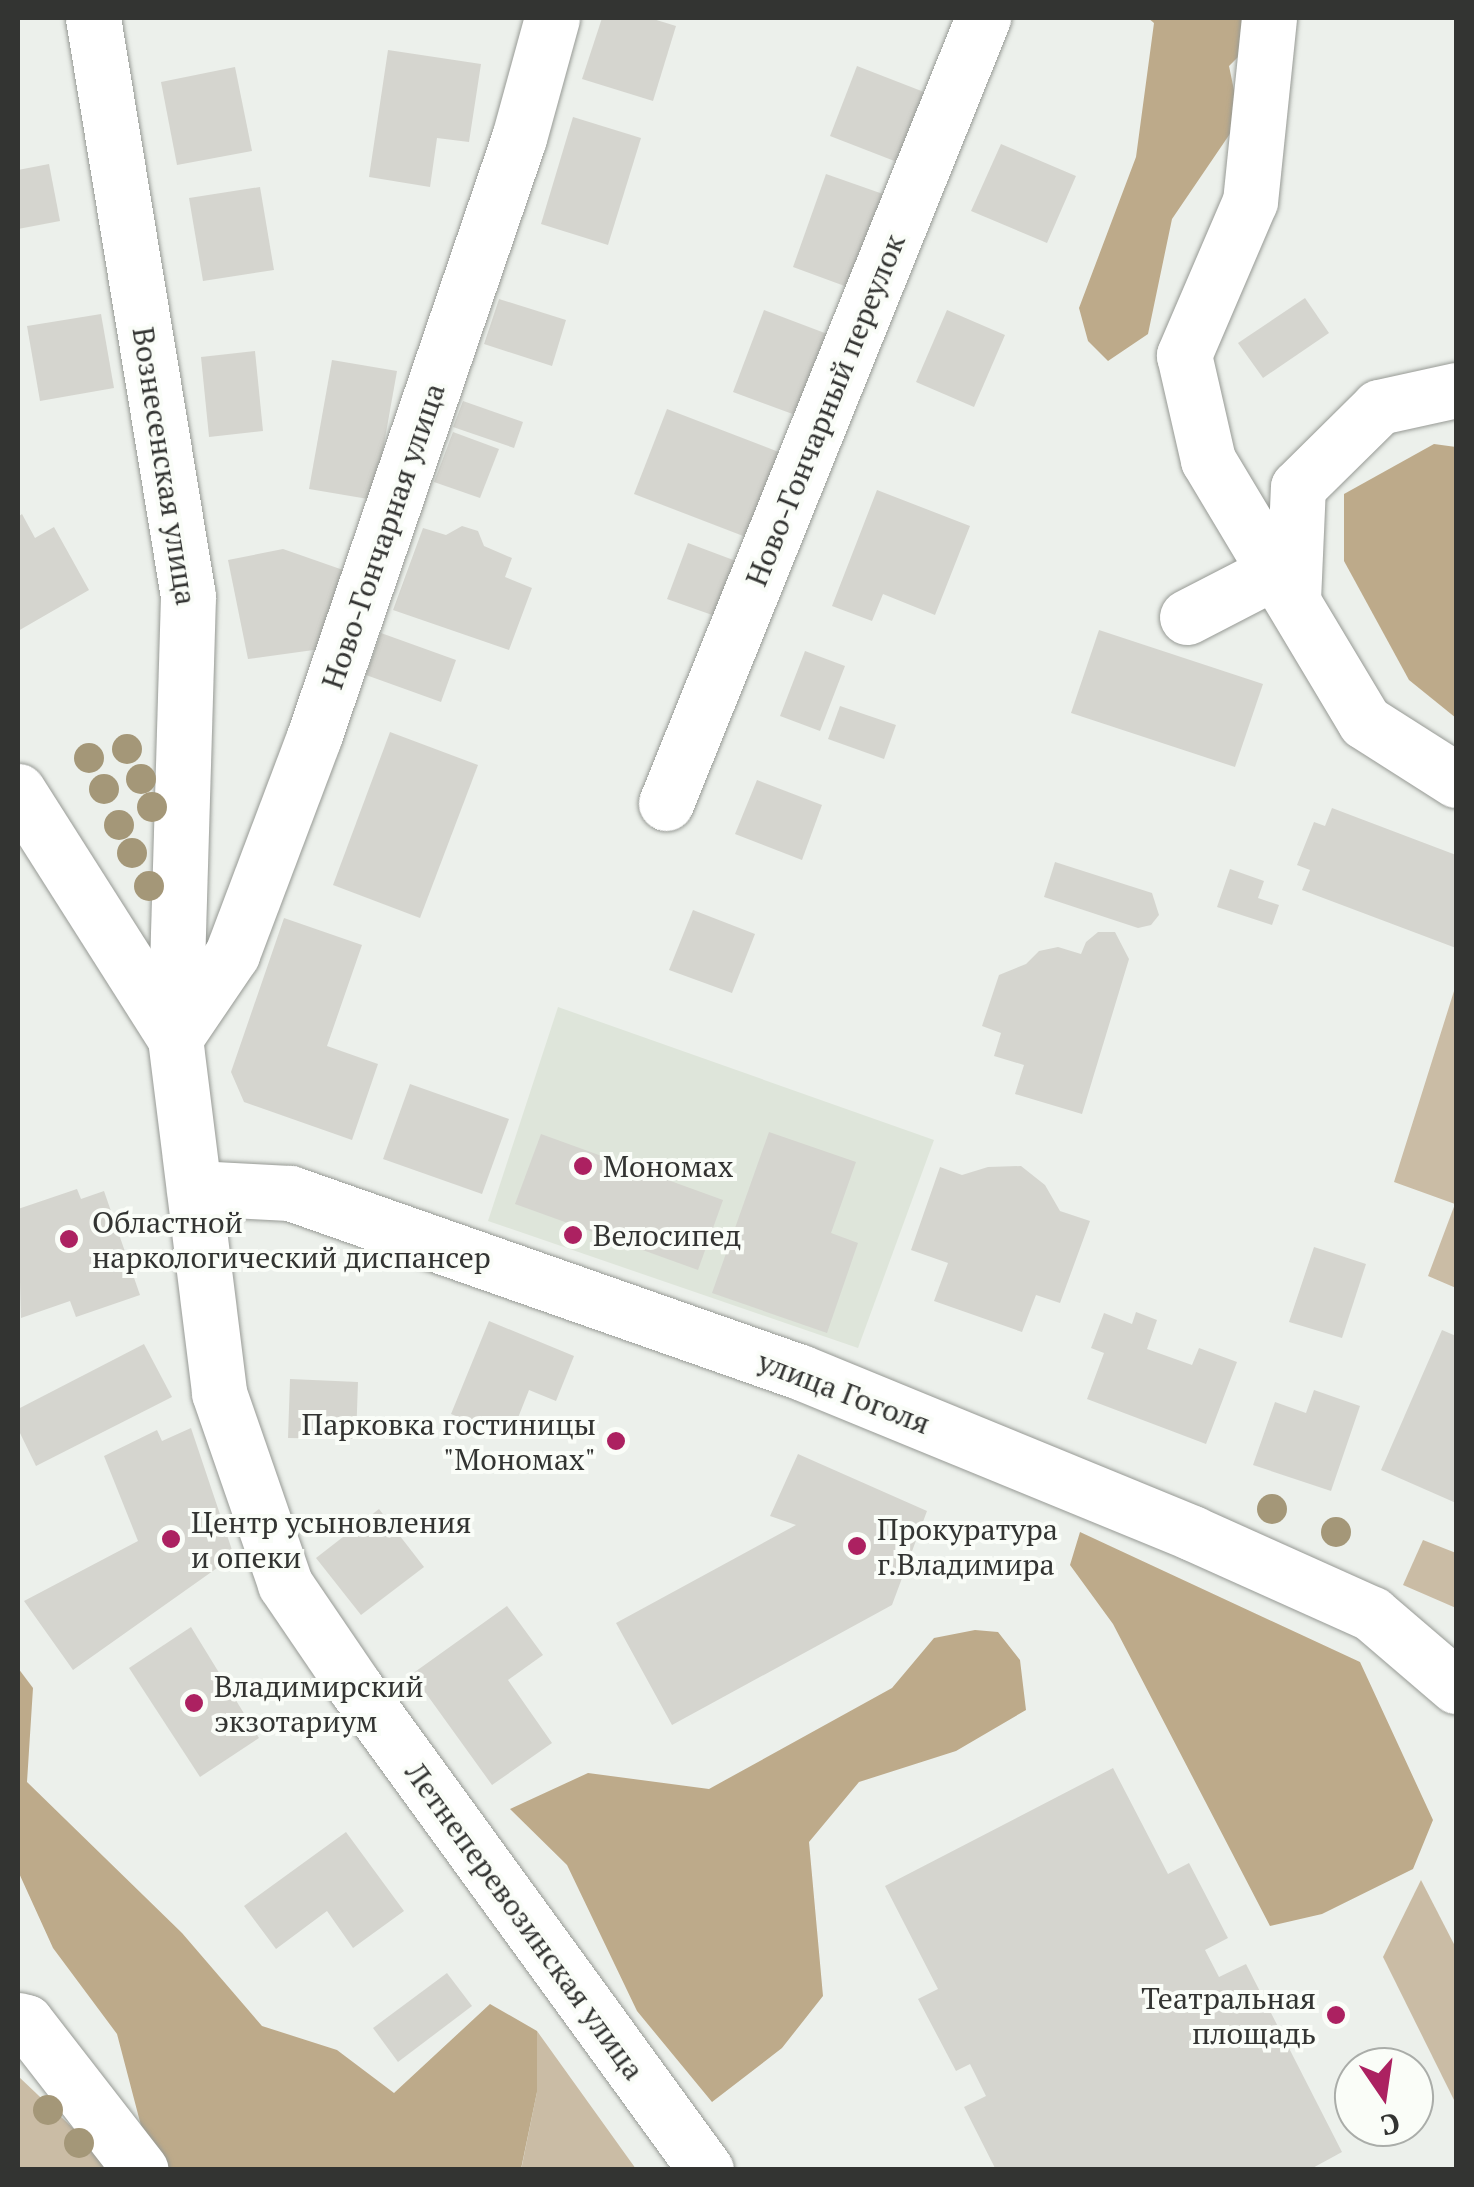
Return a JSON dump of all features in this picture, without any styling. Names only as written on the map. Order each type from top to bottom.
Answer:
[{"type":"street","name":"Вознесенская улица","points":[[93,18],[188,596],[175,1038]]},
{"type":"street","name":"Ново-Гончарная улица","points":[[175,1038],[232,954],[314,737],[518,138],[552,18]]},
{"type":"street","name":"Ново-Гончарный переулок","points":[[666,803],[984,18]]},
{"type":"street","points":[[1268,18],[1250,202],[1184,354],[1208,460],[1365,722],[1456,780]]},
{"type":"street","points":[[1284,586],[1298,487],[1379,406],[1456,390]]},
{"type":"street","points":[[1187,617],[1284,586]]},
{"type":"street","name":"Летнеперевозинская улица","points":[[18,791],[175,1038],[220,1394],[285,1584],[354,1687],[706,2170]]},
{"type":"street","name":"улица Гоголя","points":[[194,1188],[290,1194],[800,1372],[1192,1533],[1372,1614],[1456,1686]]},
{"type":"street","points":[[18,2020],[26,2022],[142,2170]]},
{"type":"shaded area","points":[[1148,18],[1241,18],[1245,26],[1241,54],[1229,66],[1240,119],[1172,219],[1148,334],[1108,361],[1088,341],[1079,308],[1136,157],[1154,23]]},
{"type":"shaded area","points":[[1434,444],[1456,447],[1456,718],[1409,680],[1344,561],[1344,494]]},
{"type":"shaded area","points":[[1454,991],[1456,1288],[1428,1276],[1455,1204],[1394,1182]]},
{"type":"shaded area","points":[[558,1007],[934,1140],[858,1348],[488,1221]]},
{"type":"shaded area","points":[[1080,1532],[1360,1662],[1433,1820],[1413,1869],[1322,1914],[1270,1926],[1113,1624],[1070,1565]]},
{"type":"shaded area","points":[[1423,1540],[1456,1553],[1456,1608],[1403,1585]]},
{"type":"shaded area","points":[[975,1630],[998,1632],[1020,1660],[1026,1710],[956,1751],[859,1782],[809,1842],[823,1996],[782,2048],[712,2102],[637,2011],[567,1865],[510,1809],[588,1773],[709,1789],[892,1688],[934,1638]]},
{"type":"shaded area","points":[[18,1668],[33,1688],[27,1782],[182,1933],[262,2026],[337,2050],[394,2093],[490,2004],[537,2031],[537,2092],[521,2169],[163,2170],[150,2160],[117,2034],[53,1948],[18,1871]]},
{"type":"shaded area","points":[[1421,1880],[1456,1948],[1456,2104],[1434,2060],[1434,2047],[1428,2047],[1383,1957]]},
{"type":"shaded area","points":[[537,2031],[636,2169],[521,2170],[537,2092]]},
{"type":"shaded area","points":[[18,2076],[116,2169],[18,2169]]},
{"type":"building","points":[[602,18],[650,18],[676,26],[653,101],[582,79]]},
{"type":"building","points":[[388,50],[481,64],[469,142],[437,138],[430,187],[369,177]]},
{"type":"building","points":[[857,66],[924,92],[897,162],[830,136]]},
{"type":"building","points":[[235,67],[252,151],[177,165],[161,82]]},
{"type":"building","points":[[573,117],[641,138],[608,245],[541,224]]},
{"type":"building","points":[[1001,144],[1076,176],[1047,243],[971,211]]},
{"type":"building","points":[[49,164],[60,221],[18,229],[18,170]]},
{"type":"building","points":[[826,174],[883,194],[850,288],[793,267]]},
{"type":"building","points":[[260,187],[274,270],[203,281],[189,198]]},
{"type":"building","points":[[1305,298],[1329,333],[1263,378],[1238,343]]},
{"type":"building","points":[[499,299],[566,320],[552,366],[484,344]]},
{"type":"building","points":[[764,310],[830,335],[798,416],[733,392]]},
{"type":"building","points":[[947,310],[1005,335],[974,407],[916,382]]},
{"type":"building","points":[[101,314],[114,388],[40,401],[27,326]]},
{"type":"building","points":[[255,351],[263,431],[209,437],[201,357]]},
{"type":"building","points":[[332,360],[397,371],[374,500],[309,489]]},
{"type":"building","points":[[463,401],[523,422],[514,448],[453,427]]},
{"type":"building","points":[[667,409],[784,454],[751,539],[634,494]]},
{"type":"building","points":[[453,432],[499,449],[480,498],[434,482]]},
{"type":"building","points":[[877,490],[970,526],[935,615],[883,594],[872,621],[832,606]]},
{"type":"building","points":[[22,514],[35,538],[54,527],[89,590],[18,631],[18,517]]},
{"type":"building","points":[[462,526],[478,531],[484,546],[512,558],[505,577],[532,588],[509,650],[393,610],[423,528],[446,535]]},
{"type":"building","points":[[688,543],[736,561],[715,616],[667,599]]},
{"type":"building","points":[[283,549],[346,571],[328,648],[248,659],[228,560]]},
{"type":"building","points":[[1099,630],[1263,684],[1235,767],[1071,713]]},
{"type":"building","points":[[381,633],[456,660],[441,702],[366,675]]},
{"type":"building","points":[[805,651],[845,666],[820,731],[780,716]]},
{"type":"building","points":[[840,706],[896,725],[884,759],[828,739]]},
{"type":"building","points":[[390,732],[478,765],[420,918],[333,885]]},
{"type":"building","points":[[757,780],[822,805],[802,860],[735,834]]},
{"type":"building","points":[[1332,808],[1456,855],[1456,948],[1302,890],[1310,870],[1297,865],[1314,822],[1325,826]]},
{"type":"building","points":[[1055,862],[1152,893],[1159,915],[1151,925],[1138,928],[1044,897]]},
{"type":"building","points":[[1230,869],[1264,881],[1258,898],[1279,905],[1272,925],[1217,907]]},
{"type":"building","points":[[693,910],[755,934],[732,993],[669,970]]},
{"type":"building","points":[[284,918],[362,945],[327,1046],[378,1064],[352,1140],[244,1102],[231,1072]]},
{"type":"building","points":[[1098,932],[1115,932],[1129,959],[1082,1114],[1015,1094],[1024,1065],[994,1056],[1001,1033],[982,1026],[999,975],[1026,964],[1039,951],[1058,947],[1081,954],[1086,942]]},
{"type":"building","points":[[410,1084],[509,1119],[482,1194],[383,1159]]},
{"type":"building","points":[[769,1132],[856,1162],[831,1233],[858,1243],[827,1333],[712,1293]]},
{"type":"building","points":[[541,1134],[723,1200],[698,1270],[515,1204]]},
{"type":"building","points":[[1021,1166],[1045,1185],[1060,1211],[1090,1221],[1060,1303],[1036,1295],[1022,1332],[934,1301],[948,1263],[911,1250],[940,1167],[962,1175],[988,1167]]},
{"type":"building","name":"Областной наркологический диспансер","points":[[77,1189],[81,1199],[104,1191],[140,1295],[76,1317],[70,1301],[21,1318],[18,1209]]},
{"type":"building","points":[[1314,1247],[1366,1264],[1342,1338],[1289,1322]]},
{"type":"building","points":[[1136,1312],[1157,1320],[1147,1349],[1192,1365],[1199,1348],[1237,1362],[1206,1444],[1087,1399],[1104,1353],[1091,1348],[1104,1313],[1132,1324]]},
{"type":"building","points":[[489,1321],[574,1356],[556,1401],[529,1390],[510,1438],[451,1414]]},
{"type":"building","points":[[1442,1330],[1456,1336],[1456,1503],[1381,1470]]},
{"type":"building","points":[[144,1344],[172,1397],[36,1466],[18,1429],[18,1409]]},
{"type":"building","points":[[290,1379],[358,1382],[356,1439],[288,1438]]},
{"type":"building","points":[[1314,1390],[1360,1406],[1331,1491],[1253,1465],[1275,1402],[1306,1413]]},
{"type":"building","points":[[191,1428],[234,1556],[73,1670],[24,1601],[138,1541],[104,1456],[157,1430],[162,1441]]},
{"type":"building","points":[[798,1454],[927,1511],[892,1605],[672,1725],[616,1623],[796,1525],[770,1516]]},
{"type":"building","points":[[379,1509],[424,1567],[361,1615],[316,1558]]},
{"type":"building","points":[[507,1606],[543,1655],[508,1680],[552,1743],[492,1785],[412,1674]]},
{"type":"building","name":"Владимирский экзотариум","points":[[191,1627],[259,1738],[200,1777],[129,1668]]},
{"type":"building","points":[[1113,1768],[1168,1874],[1189,1863],[1228,1938],[1205,1950],[1219,1977],[1246,1964],[1334,2136],[1334,2147],[1342,2152],[1309,2170],[996,2170],[964,2107],[986,2096],[970,2064],[956,2071],[918,1999],[938,1989],[885,1886]]},
{"type":"building","points":[[346,1832],[404,1911],[353,1948],[327,1911],[276,1949],[244,1906]]},
{"type":"building","points":[[447,1973],[472,2006],[398,2062],[373,2028]]},
{"type":"place","name":"Мономах","points":[[583,1166]]},
{"type":"place","name":"Велосипед","points":[[573,1235]]},
{"type":"place","name":"Областной наркологический диспансер","points":[[69,1239]]},
{"type":"place","name":"Парковка гостиницы \"Мономах\"","points":[[616,1441]]},
{"type":"place","name":"Центр усыновления и опеки","points":[[171,1539]]},
{"type":"place","name":"Прокуратура г.Владимира","points":[[857,1546]]},
{"type":"place","name":"Владимирский экзотариум","points":[[194,1703]]},
{"type":"place","name":"Театральная площадь","points":[[1336,2015]]}]
